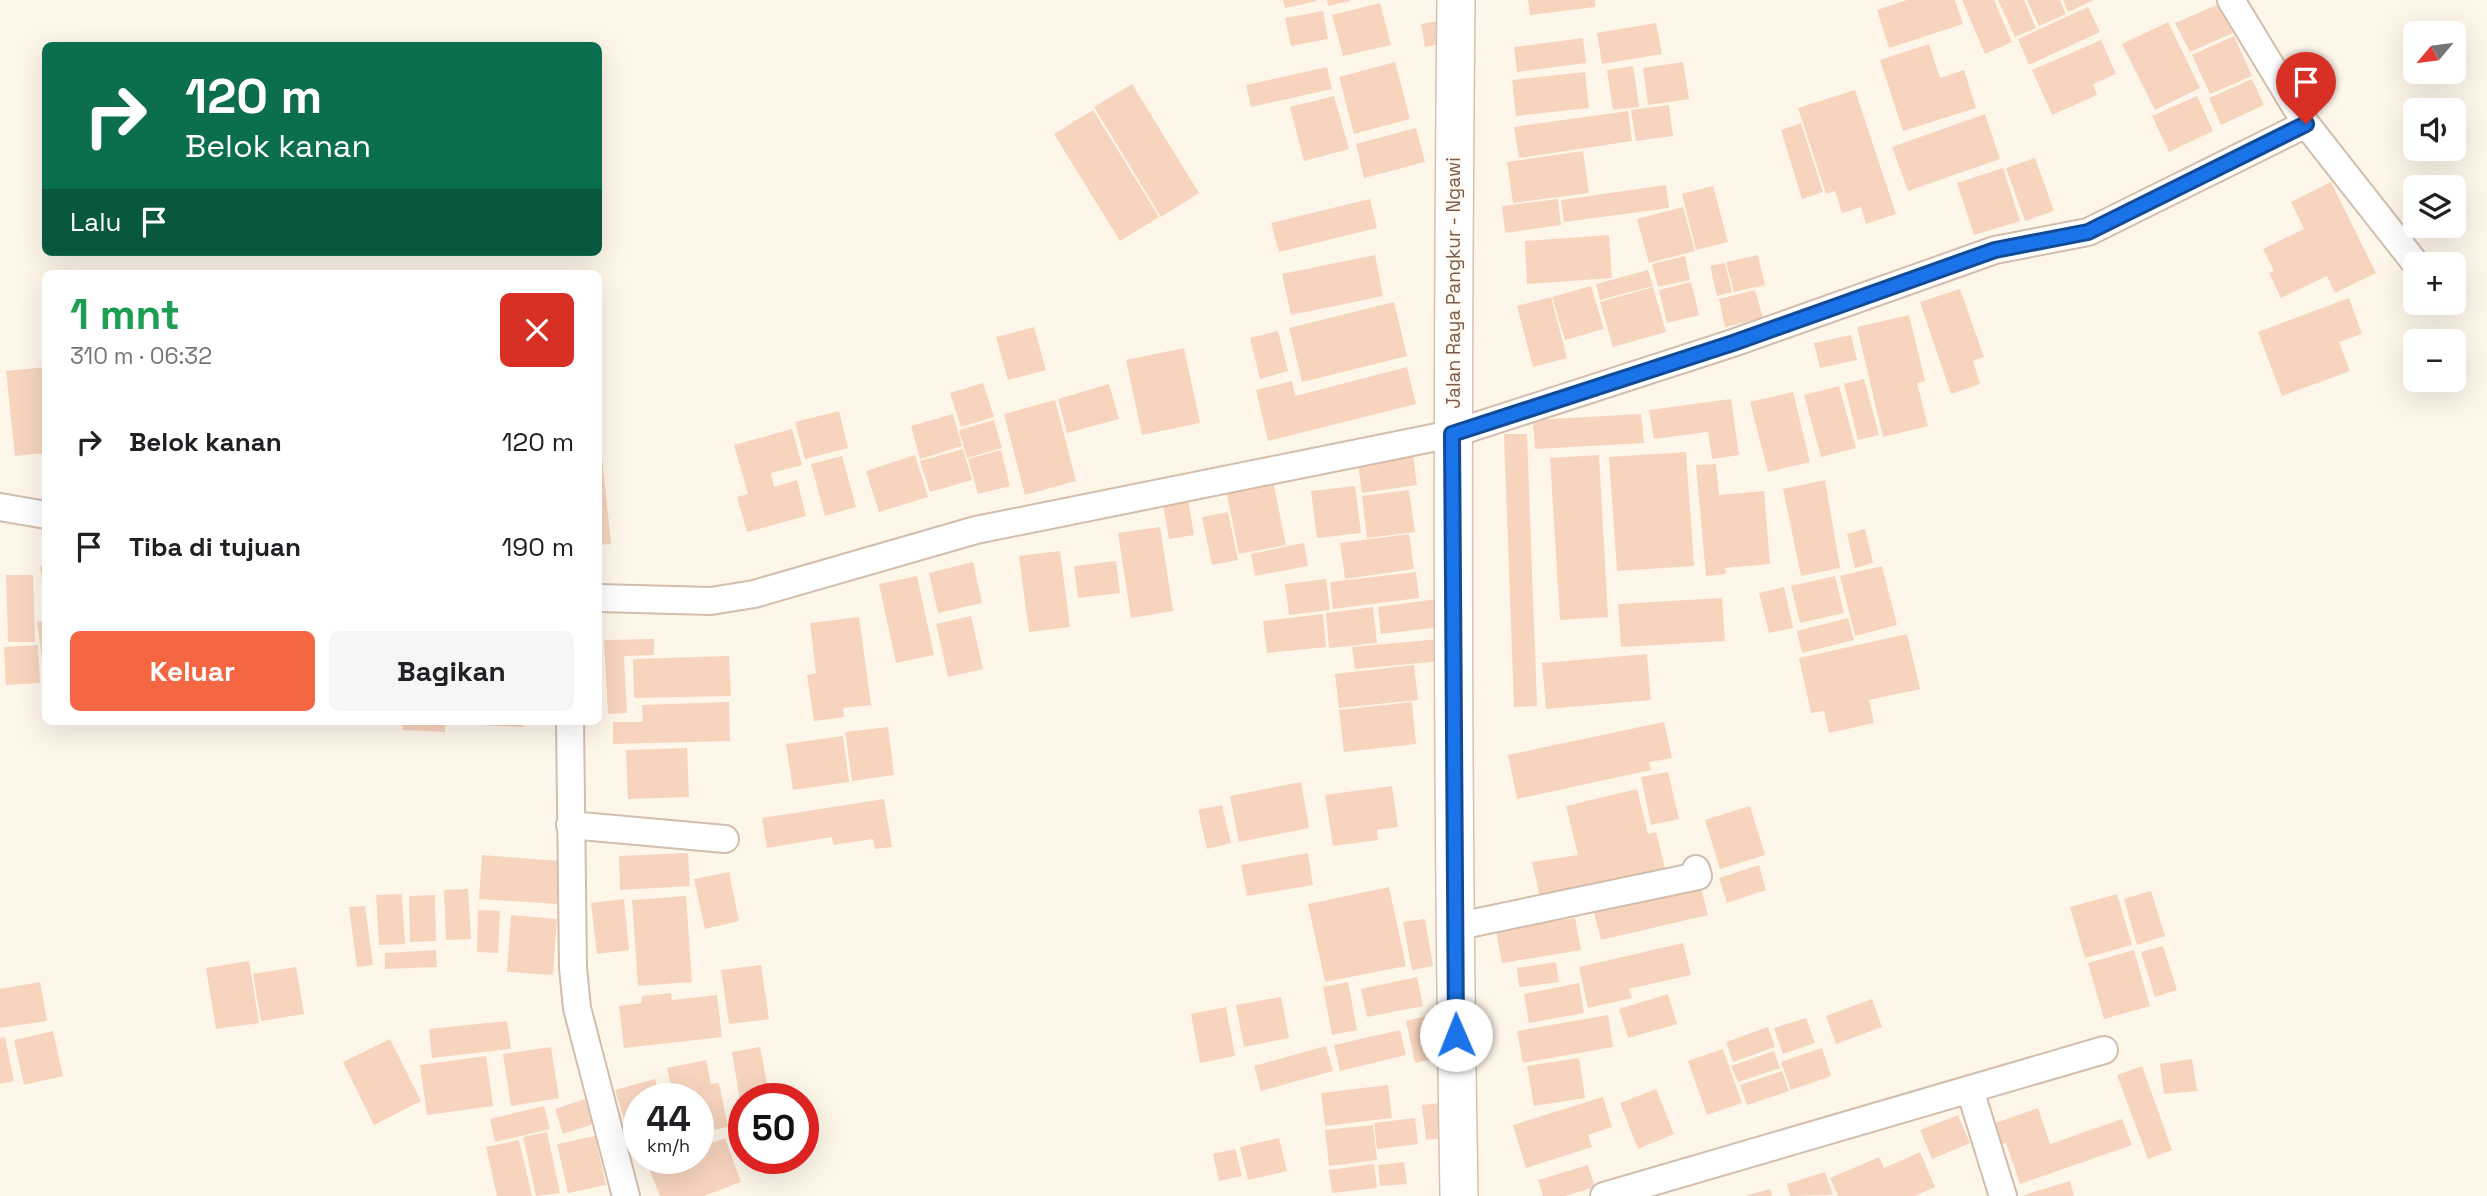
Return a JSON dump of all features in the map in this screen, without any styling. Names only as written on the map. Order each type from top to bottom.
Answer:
[{"type":"main road","name":"Jalan Raya Pangkur - Ngawi","points":[[1456,0],[1452,434],[1454,927],[1459,1196]]},
{"type":"street","points":[[2231,0],[2306,124],[2407,252]]},
{"type":"street","points":[[602,598],[711,601],[754,594],[976,530],[1452,434],[1733,343],[1995,250],[2088,232],[2306,124]]},
{"type":"street","points":[[0,507],[42,514]]},
{"type":"street","points":[[570,725],[570,825],[577,1008],[626,1196]]},
{"type":"street","points":[[570,825],[725,839]]},
{"type":"street","points":[[1454,927],[1698,876],[1696,869]]},
{"type":"street","points":[[1604,1196],[2105,1050]]},
{"type":"street","points":[[1970,1090],[2003,1196]]},
{"type":"building","points":[[1283,0],[1316,0],[1317,1],[1285,8]]},
{"type":"building","points":[[1327,0],[1350,0],[1350,1],[1328,6]]},
{"type":"building","points":[[1528,0],[1595,0],[1595,7],[1530,15]]},
{"type":"building","points":[[1907,0],[1955,0],[1963,24],[1889,48],[1877,10]]},
{"type":"building","points":[[1962,0],[1994,0],[2012,42],[1985,54]]},
{"type":"building","points":[[1998,0],[2024,0],[2036,28],[2015,37]]},
{"type":"building","points":[[2027,0],[2060,0],[2066,14],[2039,26]]},
{"type":"building","points":[[2063,0],[2094,0],[2068,12]]},
{"type":"building","points":[[1380,3],[1391,45],[1343,56],[1332,15]]},
{"type":"building","points":[[2219,4],[2233,33],[2190,52],[2175,23]]},
{"type":"building","points":[[2088,7],[2100,32],[2029,65],[2018,39]]},
{"type":"building","points":[[1323,11],[1328,39],[1291,46],[1285,18]]},
{"type":"building","points":[[1444,20],[1448,42],[1425,47],[1421,24]]},
{"type":"building","points":[[2168,22],[2200,88],[2155,110],[2122,44]]},
{"type":"building","points":[[1656,23],[1662,54],[1602,64],[1597,33]]},
{"type":"building","points":[[2234,36],[2252,76],[2210,94],[2192,55]]},
{"type":"building","points":[[1583,38],[1586,63],[1517,72],[1514,47]]},
{"type":"building","points":[[2101,40],[2116,74],[2093,84],[2097,95],[2052,115],[2032,70]]},
{"type":"building","points":[[1929,44],[1940,78],[1964,70],[1976,108],[1903,131],[1880,60]]},
{"type":"building","points":[[1395,62],[1410,119],[1354,134],[1339,77]]},
{"type":"building","points":[[1683,62],[1689,99],[1648,105],[1643,68]]},
{"type":"building","points":[[1633,66],[1639,107],[1613,110],[1607,70]]},
{"type":"building","points":[[1327,67],[1332,89],[1251,107],[1246,85]]},
{"type":"building","points":[[1585,72],[1589,108],[1516,116],[1512,80]]},
{"type":"building","points":[[2252,79],[2264,105],[2221,125],[2209,98]]},
{"type":"building","points":[[1132,84],[1199,193],[1161,217],[1094,107]]},
{"type":"building","points":[[1855,90],[1896,214],[1866,224],[1861,207],[1842,213],[1835,191],[1826,194],[1798,108]]},
{"type":"building","points":[[1334,96],[1349,149],[1304,161],[1290,107]]},
{"type":"building","points":[[2197,96],[2213,131],[2169,152],[2152,116]]},
{"type":"building","points":[[1669,105],[1673,136],[1636,141],[1631,110]]},
{"type":"building","points":[[1093,110],[1159,217],[1120,241],[1054,134]]},
{"type":"building","points":[[1628,111],[1632,141],[1519,158],[1514,127]]},
{"type":"building","points":[[1985,114],[2000,159],[1908,191],[1892,147]]},
{"type":"building","points":[[1801,123],[1823,192],[1802,199],[1781,130]]},
{"type":"building","points":[[1416,128],[1425,162],[1364,178],[1356,144]]},
{"type":"building","points":[[1583,151],[1589,193],[1513,203],[1507,162]]},
{"type":"building","points":[[2035,158],[2054,211],[2025,221],[2006,168]]},
{"type":"building","points":[[2003,168],[2020,221],[1974,235],[1957,183]]},
{"type":"building","points":[[2331,182],[2376,273],[2335,293],[2327,276],[2281,298],[2269,273],[2274,271],[2263,249],[2304,229],[2291,202]]},
{"type":"building","points":[[1666,185],[1669,208],[1564,222],[1561,200]]},
{"type":"building","points":[[1713,186],[1728,242],[1696,250],[1682,194]]},
{"type":"building","points":[[1370,199],[1377,228],[1279,252],[1271,223]]},
{"type":"building","points":[[1558,199],[1561,225],[1505,233],[1502,206]]},
{"type":"building","points":[[1683,207],[1695,251],[1649,263],[1637,219]]},
{"type":"building","points":[[1609,235],[1612,278],[1527,284],[1525,241]]},
{"type":"building","points":[[1375,255],[1383,296],[1291,315],[1282,274]]},
{"type":"building","points":[[1758,255],[1765,285],[1734,292],[1726,262]]},
{"type":"building","points":[[1685,256],[1690,280],[1658,287],[1652,264]]},
{"type":"building","points":[[1725,263],[1732,292],[1717,296],[1710,266]]},
{"type":"building","points":[[1648,270],[1653,286],[1600,300],[1596,284]]},
{"type":"building","points":[[1691,282],[1699,315],[1667,323],[1659,290]]},
{"type":"building","points":[[1591,286],[1604,329],[1565,340],[1552,297]]},
{"type":"building","points":[[1653,287],[1666,332],[1613,347],[1600,302]]},
{"type":"building","points":[[1960,289],[1984,357],[1973,361],[1980,384],[1951,394],[1920,302]]},
{"type":"building","points":[[1755,290],[1763,318],[1725,327],[1719,299]]},
{"type":"building","points":[[1551,297],[1567,358],[1533,367],[1517,306]]},
{"type":"building","points":[[2349,298],[2362,334],[2339,342],[2350,371],[2282,396],[2258,332]]},
{"type":"building","points":[[1394,302],[1407,356],[1302,382],[1289,328]]},
{"type":"building","points":[[1909,315],[1925,381],[1917,383],[1928,426],[1883,437],[1857,327]]},
{"type":"building","points":[[1034,327],[1046,370],[1008,380],[996,337]]},
{"type":"building","points":[[1278,331],[1288,371],[1260,379],[1250,338]]},
{"type":"building","points":[[1851,335],[1857,360],[1820,368],[1814,343]]},
{"type":"building","points":[[1184,348],[1200,423],[1142,435],[1126,360]]},
{"type":"building","points":[[42,367],[42,453],[15,456],[6,371]]},
{"type":"building","points":[[1407,367],[1416,404],[1268,441],[1256,390],[1292,381],[1295,396]]},
{"type":"building","points":[[1864,379],[1879,435],[1858,440],[1844,384]]},
{"type":"building","points":[[983,383],[994,417],[961,427],[950,393]]},
{"type":"building","points":[[1109,384],[1119,419],[1067,433],[1058,399]]},
{"type":"building","points":[[1839,386],[1856,448],[1821,457],[1804,395]]},
{"type":"building","points":[[1793,392],[1810,462],[1768,472],[1750,402]]},
{"type":"building","points":[[1731,399],[1739,455],[1712,459],[1708,432],[1654,439],[1649,410]]},
{"type":"building","points":[[1055,400],[1076,481],[1025,495],[1004,414]]},
{"type":"building","points":[[839,411],[848,448],[805,459],[795,422]]},
{"type":"building","points":[[953,414],[962,446],[920,459],[911,426]]},
{"type":"building","points":[[1641,414],[1644,443],[1535,449],[1533,420]]},
{"type":"building","points":[[994,420],[1002,448],[967,458],[959,430]]},
{"type":"building","points":[[792,429],[802,465],[771,473],[774,487],[797,480],[806,516],[747,532],[737,497],[748,494],[734,445]]},
{"type":"building","points":[[1504,434],[1527,434],[1537,706],[1514,707]]},
{"type":"building","points":[[963,449],[972,480],[930,492],[920,461]]},
{"type":"building","points":[[1412,449],[1417,485],[1362,493],[1357,457]]},
{"type":"building","points":[[1001,450],[1010,486],[978,494],[968,459]]},
{"type":"building","points":[[1686,452],[1694,566],[1617,571],[1609,457]]},
{"type":"building","points":[[915,455],[928,497],[879,512],[866,471]]},
{"type":"building","points":[[1599,455],[1608,617],[1560,620],[1550,458]]},
{"type":"building","points":[[842,456],[856,507],[825,516],[811,464]]},
{"type":"building","points":[[602,457],[611,544],[602,545]]},
{"type":"building","points":[[1716,464],[1719,495],[1764,491],[1770,564],[1725,568],[1726,574],[1706,576],[1696,465]]},
{"type":"building","points":[[1825,480],[1840,568],[1801,576],[1783,489]]},
{"type":"building","points":[[1273,481],[1286,545],[1239,554],[1226,490]]},
{"type":"building","points":[[1355,486],[1361,533],[1317,538],[1311,491]]},
{"type":"building","points":[[1409,490],[1415,532],[1367,538],[1362,496]]},
{"type":"building","points":[[1187,494],[1194,535],[1169,539],[1162,498]]},
{"type":"building","points":[[1228,512],[1238,560],[1212,565],[1202,517]]},
{"type":"building","points":[[1160,527],[1173,611],[1131,618],[1118,533]]},
{"type":"building","points":[[1865,529],[1873,563],[1855,568],[1847,534]]},
{"type":"building","points":[[1409,534],[1414,569],[1345,579],[1340,543]]},
{"type":"building","points":[[1304,543],[1308,566],[1255,576],[1251,554]]},
{"type":"building","points":[[1060,551],[1070,627],[1029,632],[1019,556]]},
{"type":"building","points":[[1116,561],[1120,593],[1078,598],[1074,566]]},
{"type":"building","points":[[973,562],[982,603],[938,613],[929,573]]},
{"type":"building","points":[[1882,566],[1897,625],[1855,636],[1840,576]]},
{"type":"building","points":[[1416,572],[1419,598],[1333,609],[1330,582]]},
{"type":"building","points":[[6,575],[33,575],[35,642],[8,642]]},
{"type":"building","points":[[917,576],[934,655],[896,663],[879,584]]},
{"type":"building","points":[[1835,576],[1844,613],[1800,623],[1791,586]]},
{"type":"building","points":[[1326,579],[1330,610],[1289,615],[1285,584]]},
{"type":"building","points":[[1784,587],[1793,628],[1769,633],[1759,593]]},
{"type":"building","points":[[1722,598],[1725,641],[1621,647],[1618,604]]},
{"type":"building","points":[[1437,599],[1440,627],[1381,634],[1378,607]]},
{"type":"building","points":[[1373,607],[1377,643],[1329,648],[1326,613]]},
{"type":"building","points":[[1323,614],[1326,647],[1267,653],[1263,621]]},
{"type":"building","points":[[971,616],[983,669],[948,677],[936,624]]},
{"type":"building","points":[[859,617],[871,705],[843,708],[844,717],[814,721],[807,675],[816,673],[810,623]]},
{"type":"building","points":[[1848,618],[1854,640],[1802,653],[1797,631]]},
{"type":"building","points":[[42,621],[42,658],[37,622]]},
{"type":"building","points":[[1907,634],[1920,689],[1869,700],[1874,723],[1829,733],[1824,711],[1811,713],[1799,658]]},
{"type":"building","points":[[654,639],[654,655],[624,656],[627,713],[608,714],[604,640]]},
{"type":"building","points":[[1440,639],[1442,661],[1355,669],[1352,647]]},
{"type":"building","points":[[38,645],[40,683],[6,685],[4,647]]},
{"type":"building","points":[[1647,654],[1651,700],[1546,709],[1542,663]]},
{"type":"building","points":[[729,656],[731,696],[634,698],[633,659]]},
{"type":"building","points":[[1414,665],[1418,700],[1339,708],[1335,674]]},
{"type":"building","points":[[729,702],[730,741],[613,744],[613,722],[643,722],[642,705]]},
{"type":"building","points":[[1412,702],[1416,744],[1344,752],[1339,710]]},
{"type":"building","points":[[1664,722],[1672,758],[1649,762],[1651,770],[1517,799],[1508,755]]},
{"type":"building","points":[[403,725],[445,725],[445,732],[402,730]]},
{"type":"building","points":[[481,725],[523,725],[523,727]]},
{"type":"building","points":[[888,727],[894,775],[852,781],[845,732]]},
{"type":"building","points":[[843,736],[849,782],[793,790],[786,744]]},
{"type":"building","points":[[687,748],[689,797],[628,799],[626,750]]},
{"type":"building","points":[[1668,772],[1679,819],[1651,825],[1641,777]]},
{"type":"building","points":[[1301,782],[1309,828],[1239,842],[1230,796]]},
{"type":"building","points":[[1392,786],[1398,827],[1377,830],[1378,840],[1333,846],[1325,795]]},
{"type":"building","points":[[1637,789],[1648,834],[1656,832],[1666,872],[1541,901],[1532,862],[1578,855],[1566,806]]},
{"type":"building","points":[[884,799],[892,847],[875,849],[873,839],[833,845],[832,837],[767,848],[762,818]]},
{"type":"building","points":[[1222,805],[1231,843],[1207,849],[1198,810]]},
{"type":"building","points":[[1750,806],[1765,855],[1720,869],[1705,820]]},
{"type":"building","points":[[688,853],[690,886],[620,890],[619,856]]},
{"type":"building","points":[[1308,853],[1313,885],[1247,896],[1241,865]]},
{"type":"building","points":[[482,855],[560,861],[557,904],[479,899]]},
{"type":"building","points":[[1759,865],[1766,890],[1727,903],[1719,878]]},
{"type":"building","points":[[729,872],[739,921],[705,929],[694,879]]},
{"type":"building","points":[[1700,884],[1708,915],[1601,940],[1593,909]]},
{"type":"building","points":[[1389,887],[1406,966],[1325,982],[1308,904]]},
{"type":"building","points":[[468,889],[471,939],[446,940],[444,890]]},
{"type":"building","points":[[2151,891],[2165,936],[2137,945],[2124,899]]},
{"type":"building","points":[[402,894],[405,944],[379,945],[376,895]]},
{"type":"building","points":[[2117,894],[2132,945],[2085,958],[2070,907]]},
{"type":"building","points":[[435,895],[436,941],[410,942],[409,896]]},
{"type":"building","points":[[686,896],[692,982],[638,986],[632,900]]},
{"type":"building","points":[[624,899],[629,950],[597,954],[591,903]]},
{"type":"building","points":[[365,906],[373,965],[357,967],[349,907]]},
{"type":"building","points":[[478,910],[500,911],[498,953],[477,952]]},
{"type":"building","points":[[511,915],[557,919],[553,975],[507,972]]},
{"type":"building","points":[[1575,918],[1581,950],[1502,963],[1496,931]]},
{"type":"building","points":[[1425,919],[1433,966],[1412,970],[1403,922]]},
{"type":"building","points":[[1683,943],[1691,975],[1629,989],[1632,998],[1588,1008],[1579,967]]},
{"type":"building","points":[[2163,946],[2177,990],[2155,997],[2141,952]]},
{"type":"building","points":[[436,950],[437,967],[385,969],[385,953]]},
{"type":"building","points":[[2134,950],[2150,1006],[2104,1019],[2088,963]]},
{"type":"building","points":[[249,961],[259,1023],[216,1029],[206,968]]},
{"type":"building","points":[[1556,962],[1559,982],[1519,987],[1517,968]]},
{"type":"building","points":[[761,965],[769,1019],[729,1024],[721,970]]},
{"type":"building","points":[[296,967],[304,1014],[261,1021],[253,974]]},
{"type":"building","points":[[1417,977],[1423,1006],[1367,1017],[1361,989]]},
{"type":"building","points":[[40,982],[47,1021],[0,1028],[0,989]]},
{"type":"building","points":[[1348,982],[1357,1030],[1332,1035],[1323,987]]},
{"type":"building","points":[[1579,983],[1584,1013],[1529,1023],[1524,994]]},
{"type":"building","points":[[671,993],[672,1000],[717,995],[722,1037],[624,1048],[619,1006],[642,1003],[642,996]]},
{"type":"building","points":[[1668,994],[1677,1024],[1628,1038],[1619,1009]]},
{"type":"building","points":[[1281,997],[1289,1038],[1244,1047],[1236,1005]]},
{"type":"building","points":[[1872,999],[1882,1027],[1836,1044],[1826,1016]]},
{"type":"building","points":[[1226,1007],[1235,1056],[1200,1063],[1191,1014]]},
{"type":"building","points":[[1608,1015],[1613,1047],[1523,1063],[1517,1031]]},
{"type":"building","points":[[1427,1016],[1436,1058],[1415,1063],[1406,1021]]},
{"type":"building","points":[[1806,1018],[1815,1043],[1783,1054],[1774,1028]]},
{"type":"building","points":[[507,1021],[511,1049],[432,1058],[429,1029]]},
{"type":"building","points":[[1768,1027],[1775,1047],[1733,1062],[1726,1042]]},
{"type":"building","points":[[1400,1030],[1406,1055],[1340,1071],[1334,1045]]},
{"type":"building","points":[[53,1031],[63,1076],[24,1085],[14,1040]]},
{"type":"building","points":[[5,1037],[14,1081],[0,1084],[0,1038]]},
{"type":"building","points":[[390,1039],[421,1101],[374,1125],[343,1062]]},
{"type":"building","points":[[1326,1046],[1333,1071],[1261,1091],[1254,1066]]},
{"type":"building","points":[[551,1047],[559,1098],[511,1106],[503,1054]]},
{"type":"building","points":[[760,1047],[767,1083],[737,1083],[732,1052]]},
{"type":"building","points":[[1822,1048],[1831,1076],[1791,1090],[1781,1062]]},
{"type":"building","points":[[1723,1049],[1742,1103],[1707,1115],[1688,1061]]},
{"type":"building","points":[[1774,1051],[1780,1068],[1738,1082],[1731,1066]]},
{"type":"building","points":[[486,1056],[493,1106],[427,1115],[420,1065]]},
{"type":"building","points":[[1579,1058],[1585,1098],[1534,1106],[1527,1066]]},
{"type":"building","points":[[2192,1059],[2197,1091],[2164,1094],[2160,1064]]},
{"type":"building","points":[[706,1060],[711,1083],[670,1083],[667,1068]]},
{"type":"building","points":[[2142,1066],[2172,1150],[2148,1159],[2117,1075]]},
{"type":"building","points":[[1782,1071],[1789,1091],[1747,1105],[1740,1085]]},
{"type":"building","points":[[655,1079],[656,1083],[640,1083]]},
{"type":"building","points":[[719,1083],[728,1127],[714,1130],[714,1084]]},
{"type":"building","points":[[1388,1085],[1392,1118],[1325,1126],[1321,1093]]},
{"type":"building","points":[[623,1088],[623,1116],[615,1090]]},
{"type":"building","points":[[1656,1089],[1674,1134],[1638,1149],[1620,1103]]},
{"type":"building","points":[[1603,1097],[1612,1127],[1588,1135],[1592,1147],[1526,1168],[1513,1125]]},
{"type":"building","points":[[585,1099],[593,1124],[563,1134],[555,1109]]},
{"type":"building","points":[[1439,1103],[1443,1138],[1426,1140],[1422,1105]]},
{"type":"building","points":[[544,1106],[550,1129],[495,1142],[490,1119]]},
{"type":"building","points":[[2038,1108],[2050,1144],[2122,1119],[2132,1145],[2020,1184],[2006,1143],[1994,1147],[1987,1126]]},
{"type":"building","points":[[1958,1115],[1970,1143],[1932,1159],[1920,1130]]},
{"type":"building","points":[[1415,1118],[1418,1144],[1377,1149],[1374,1123]]},
{"type":"building","points":[[1373,1125],[1377,1160],[1329,1166],[1325,1130]]},
{"type":"building","points":[[547,1132],[560,1193],[536,1196],[523,1137]]},
{"type":"building","points":[[595,1136],[606,1185],[568,1193],[557,1144]]},
{"type":"building","points":[[725,1138],[728,1146],[728,1174],[738,1174],[741,1182],[704,1196],[660,1196],[651,1174],[714,1174],[714,1142]]},
{"type":"building","points":[[1279,1138],[1287,1171],[1248,1180],[1240,1147]]},
{"type":"building","points":[[519,1140],[532,1196],[497,1196],[486,1147]]},
{"type":"building","points":[[1235,1149],[1242,1176],[1219,1181],[1213,1154]]},
{"type":"building","points":[[1920,1152],[1935,1187],[1915,1196],[1838,1196],[1830,1178],[1879,1157],[1884,1168]]},
{"type":"building","points":[[1404,1162],[1407,1184],[1380,1186],[1378,1165]]},
{"type":"building","points":[[1374,1164],[1377,1188],[1332,1193],[1329,1170]]},
{"type":"building","points":[[1588,1165],[1595,1187],[1565,1196],[1543,1196],[1538,1180]]},
{"type":"building","points":[[1825,1172],[1833,1195],[1790,1196],[1787,1184]]},
{"type":"building","points":[[2070,1181],[2074,1196],[2024,1196],[2024,1195]]},
{"type":"building","points":[[1770,1189],[1772,1196],[1748,1196],[1748,1195]]},
{"type":"route","points":[[1456,1035],[1452,434],[1733,343],[1995,250],[2088,232],[2306,124]]}]
